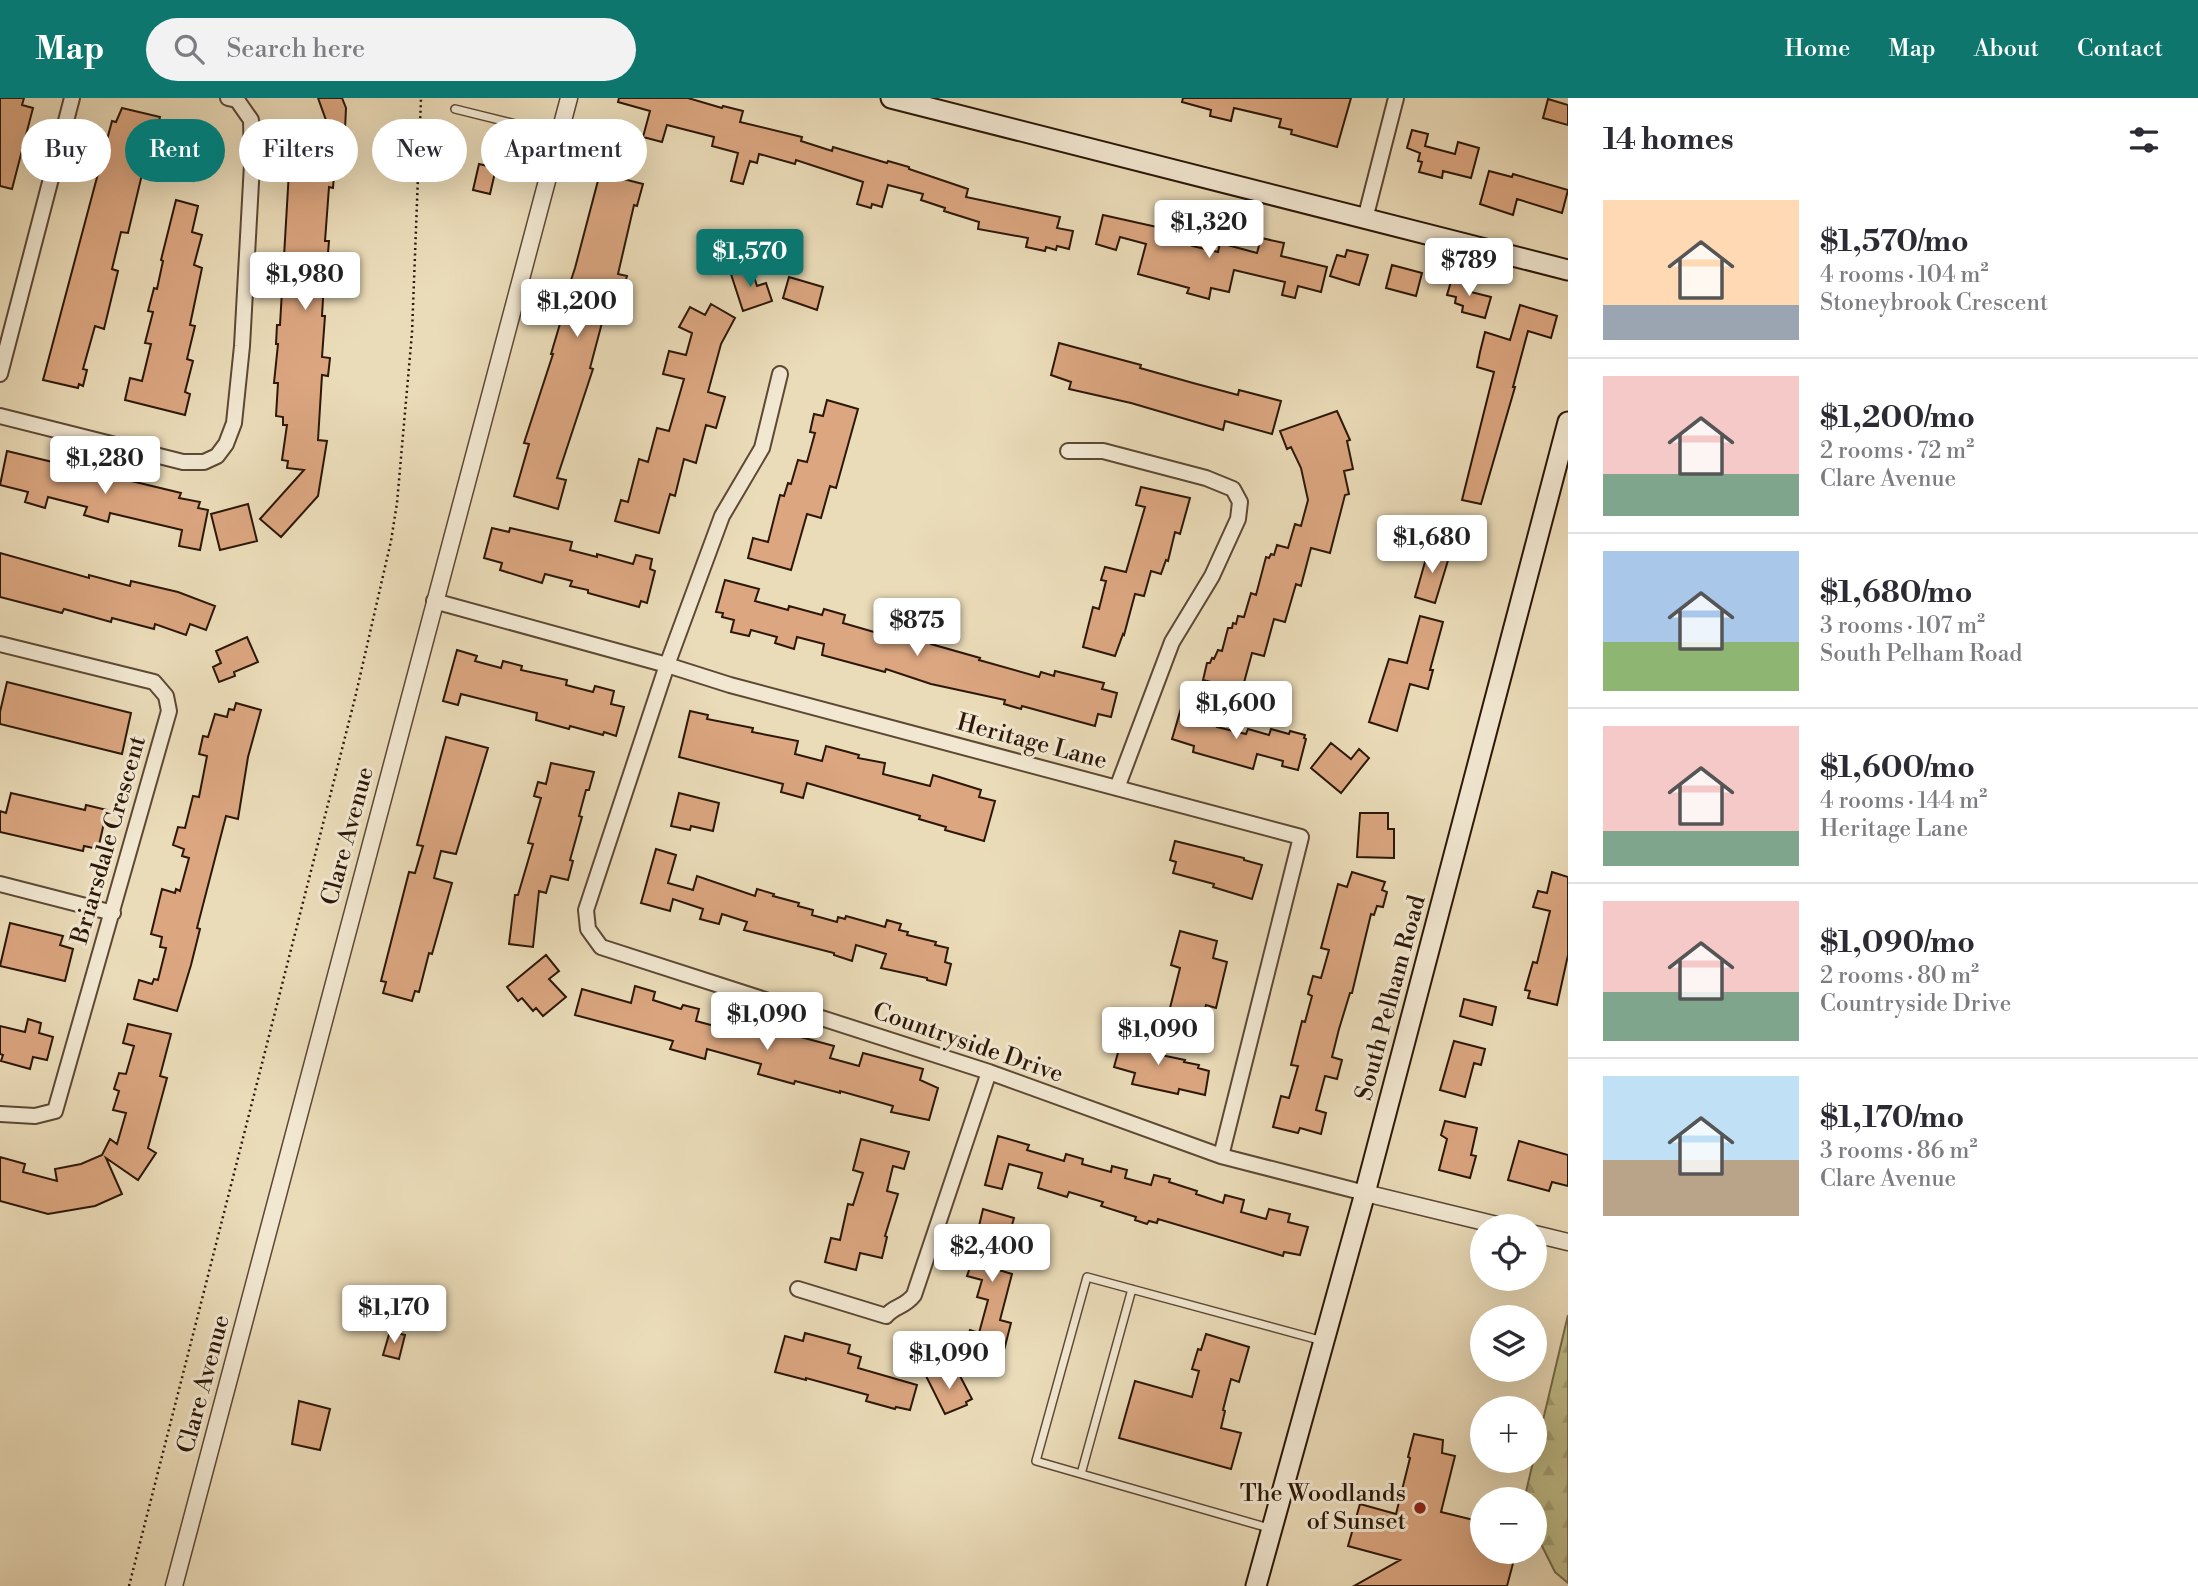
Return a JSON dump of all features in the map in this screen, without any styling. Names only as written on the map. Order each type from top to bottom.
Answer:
[{"type":"main road","points":[[891,98],[1568,270]]},
{"type":"main road","name":"South Pelham Road","points":[[1256,1586],[1365,1192],[1568,422]]},
{"type":"street","points":[[0,374],[72,98]]},
{"type":"street","points":[[0,416],[183,462],[204,462],[217,456],[226,444],[234,423],[242,346],[252,164],[251,120],[237,100],[228,98]]},
{"type":"street","name":"Clare Avenue","points":[[564,119],[569,98]]},
{"type":"street","points":[[1365,219],[1396,98]]},
{"type":"street","name":"Clare Avenue","points":[[174,1586],[548,182]]},
{"type":"street","name":"Countryside Drive","points":[[780,374],[762,448],[722,516],[667,665],[586,910],[588,929],[601,947],[989,1072],[1221,1156],[1365,1192]]},
{"type":"street","points":[[1068,451],[1102,451],[1206,478],[1233,489],[1240,502],[1238,519],[1212,576],[1172,642],[1116,788]]},
{"type":"street","name":"Heritage Lane","points":[[434,601],[730,685],[1301,837],[1221,1156]]},
{"type":"street","name":"Briarsdale Crescent","points":[[0,644],[154,682],[166,696],[169,711],[55,1111],[35,1116],[0,1114]]},
{"type":"street","points":[[0,884],[113,913]]},
{"type":"street","points":[[798,1289],[886,1316],[891,1309],[906,1305],[914,1294],[989,1072]]},
{"type":"street","points":[[1365,1192],[1470,1218]]},
{"type":"street","points":[[1547,1237],[1568,1242]]},
{"type":"lane","points":[[455,109],[494,119]]},
{"type":"lane","points":[[1272,1529],[1036,1461],[1087,1277],[1324,1341]]},
{"type":"lane","points":[[1081,1474],[1132,1289]]},
{"type":"path","points":[[130,1586],[352,711],[391,541],[397,503],[412,333],[421,98]]},
{"type":"green space","points":[[1568,1315],[1568,1583],[1555,1572],[1547,1556],[1547,1487],[1527,1487],[1530,1473],[1547,1473],[1547,1403]]},
{"type":"building","points":[[0,98],[24,98],[22,105],[33,108],[30,119],[21,119],[21,154],[12,189],[0,186]]},
{"type":"building","points":[[318,98],[342,98],[346,108],[345,119],[326,119]]},
{"type":"building","points":[[619,98],[688,98],[743,111],[740,122],[802,137],[801,141],[832,151],[833,147],[909,167],[968,189],[966,197],[1060,217],[1057,228],[1073,231],[1069,249],[1057,246],[1056,250],[1046,247],[1045,251],[1026,247],[1028,238],[978,229],[979,222],[944,211],[945,208],[921,200],[923,194],[888,185],[882,207],[872,204],[871,208],[857,204],[863,182],[796,160],[795,164],[759,154],[757,163],[750,161],[743,184],[731,181],[738,153],[712,146],[714,137],[667,125],[662,142],[647,138],[650,111],[618,102]]},
{"type":"building","points":[[1183,98],[1351,98],[1337,147],[1291,134],[1292,130],[1279,127],[1281,119],[1234,108],[1231,121],[1210,116],[1211,110],[1182,102]]},
{"type":"building","points":[[1548,99],[1568,105],[1568,125],[1543,118]]},
{"type":"building","points":[[122,108],[160,117],[125,119],[125,182],[140,182],[128,233],[121,232],[112,269],[118,271],[104,329],[95,326],[83,369],[87,370],[83,386],[79,384],[78,388],[43,380],[96,182],[111,182],[111,125],[112,121],[116,122]]},
{"type":"building","points":[[1412,130],[1428,134],[1425,146],[1455,154],[1458,142],[1479,148],[1471,178],[1443,171],[1442,178],[1419,172],[1422,162],[1418,161],[1420,153],[1407,148]]},
{"type":"building","points":[[481,164],[481,182],[493,182],[490,194],[473,190]]},
{"type":"building","points":[[1489,171],[1512,177],[1513,174],[1568,190],[1562,213],[1517,199],[1513,215],[1480,204]]},
{"type":"building","points":[[288,182],[333,182],[333,188],[329,187],[325,241],[329,241],[322,316],[325,316],[322,357],[330,358],[328,376],[322,375],[318,440],[327,441],[318,496],[281,537],[260,519],[304,470],[287,468],[288,461],[282,460],[287,425],[283,425],[283,417],[276,416],[278,383],[274,383],[277,325],[280,325]]},
{"type":"building","points":[[598,182],[643,184],[637,206],[634,205],[618,274],[627,276],[623,290],[613,288],[607,304],[590,368],[593,369],[557,478],[566,480],[558,509],[514,496],[529,444],[524,443],[553,354],[562,317],[559,317]]},
{"type":"building","points":[[176,200],[198,206],[192,232],[202,235],[194,265],[202,268],[190,325],[195,326],[187,359],[193,361],[185,392],[190,394],[185,415],[125,400],[130,378],[142,381],[151,344],[145,343],[153,312],[148,311],[154,288],[157,289],[163,261],[161,260]]},
{"type":"building","points":[[1103,215],[1175,231],[1174,236],[1191,243],[1192,246],[1218,252],[1220,243],[1257,253],[1261,238],[1284,243],[1281,256],[1327,267],[1321,292],[1298,286],[1295,298],[1282,295],[1285,282],[1234,270],[1229,292],[1211,288],[1209,299],[1187,293],[1189,288],[1138,274],[1146,244],[1120,237],[1116,250],[1096,244]]},
{"type":"building","points":[[1347,250],[1368,255],[1359,285],[1330,276],[1337,255],[1345,257]]},
{"type":"building","points":[[750,264],[757,286],[766,283],[772,301],[743,311],[730,271]]},
{"type":"building","points":[[1392,265],[1422,273],[1416,296],[1386,288]]},
{"type":"building","points":[[789,277],[823,287],[817,310],[783,298]]},
{"type":"building","points":[[1452,278],[1473,284],[1471,292],[1491,297],[1485,318],[1462,312],[1463,306],[1455,303],[1456,297],[1447,295]]},
{"type":"building","points":[[711,304],[735,318],[721,344],[708,392],[725,397],[716,428],[706,425],[696,463],[684,459],[675,496],[670,494],[659,533],[615,521],[621,500],[628,502],[639,459],[648,462],[657,428],[669,431],[684,379],[663,374],[669,351],[686,355],[692,333],[679,327],[690,307],[705,315]]},
{"type":"building","points":[[1520,305],[1557,316],[1551,338],[1528,331],[1515,387],[1481,504],[1462,500],[1494,372],[1477,367],[1485,332],[1510,340]]},
{"type":"building","points":[[1059,343],[1238,395],[1239,390],[1281,401],[1272,434],[1225,421],[1223,430],[1131,403],[1069,389],[1071,382],[1051,375]]},
{"type":"building","points":[[827,400],[858,409],[836,488],[830,486],[821,518],[807,514],[791,570],[748,558],[753,538],[768,542],[780,495],[784,496],[788,483],[791,484],[798,460],[807,462],[815,433],[810,432],[814,414],[823,416]]},
{"type":"building","points":[[1337,411],[1350,440],[1347,441],[1353,469],[1344,471],[1349,494],[1345,495],[1330,553],[1311,548],[1301,586],[1296,584],[1285,622],[1274,619],[1264,656],[1252,653],[1242,690],[1203,680],[1207,663],[1214,659],[1218,650],[1222,651],[1228,628],[1232,628],[1233,623],[1236,624],[1238,616],[1244,617],[1251,593],[1256,595],[1266,557],[1274,555],[1277,545],[1288,548],[1295,524],[1301,526],[1308,500],[1301,468],[1291,447],[1287,449],[1280,431]]},
{"type":"building","points":[[7,451],[181,493],[179,498],[200,502],[198,508],[208,510],[200,550],[179,546],[182,530],[110,513],[108,522],[84,515],[87,507],[48,497],[45,508],[25,502],[28,492],[0,485]]},
{"type":"building","points":[[1141,487],[1190,498],[1180,534],[1175,532],[1168,561],[1166,560],[1161,574],[1151,571],[1144,596],[1135,594],[1124,635],[1115,656],[1083,647],[1093,607],[1099,609],[1106,581],[1101,580],[1105,567],[1126,572],[1145,507],[1136,505]]},
{"type":"building","points":[[248,504],[257,541],[220,550],[211,514]]},
{"type":"building","points":[[492,528],[509,532],[510,528],[572,542],[570,550],[633,564],[636,555],[652,559],[650,569],[655,571],[647,603],[641,601],[639,607],[588,593],[588,590],[570,586],[572,581],[545,574],[542,583],[500,570],[502,563],[484,558]]},
{"type":"building","points":[[1429,548],[1450,554],[1435,603],[1415,597]]},
{"type":"building","points":[[0,553],[89,578],[89,575],[130,586],[131,581],[178,592],[215,606],[206,630],[190,624],[186,635],[155,624],[154,629],[112,618],[111,622],[64,609],[62,613],[0,597]]},
{"type":"building","points":[[725,580],[759,589],[755,601],[788,610],[789,606],[822,615],[824,609],[845,615],[843,623],[881,634],[882,631],[932,641],[931,644],[1039,677],[1041,672],[1054,676],[1055,671],[1104,683],[1102,689],[1117,693],[1111,717],[1098,714],[1095,726],[1022,706],[1021,709],[1004,704],[1005,700],[931,684],[886,669],[885,672],[822,655],[824,644],[797,637],[794,649],[775,643],[777,637],[751,630],[749,636],[731,632],[734,620],[722,617],[723,613],[716,612]]},
{"type":"building","points":[[1420,616],[1443,622],[1430,670],[1433,670],[1428,689],[1410,684],[1397,731],[1369,722],[1389,659],[1407,663]]},
{"type":"building","points":[[247,637],[258,662],[219,682],[213,667],[221,663],[216,651]]},
{"type":"building","points":[[457,650],[477,656],[475,661],[501,668],[503,661],[522,666],[521,670],[567,680],[566,685],[593,692],[595,686],[614,691],[611,704],[624,707],[616,736],[570,726],[569,729],[536,720],[537,713],[461,694],[458,705],[443,701]]},
{"type":"building","points":[[7,682],[131,713],[122,754],[0,724]]},
{"type":"building","points":[[236,703],[261,710],[248,757],[238,819],[226,816],[197,928],[200,929],[191,965],[177,1011],[134,999],[139,980],[152,984],[154,979],[158,980],[166,948],[160,947],[162,937],[151,934],[162,889],[175,893],[176,889],[180,891],[189,858],[182,856],[184,849],[173,845],[178,827],[185,828],[193,796],[199,797],[207,756],[199,754],[203,736],[208,737],[215,714],[227,717],[229,709],[234,710]]},
{"type":"building","points":[[1182,705],[1220,716],[1217,727],[1246,734],[1248,729],[1269,735],[1271,729],[1305,735],[1298,770],[1282,766],[1283,761],[1257,754],[1253,769],[1193,752],[1194,746],[1172,739]]},
{"type":"building","points":[[690,711],[708,715],[707,719],[753,728],[752,732],[798,741],[795,754],[822,761],[826,746],[859,755],[858,758],[885,763],[883,774],[930,786],[933,775],[981,790],[979,797],[995,801],[984,841],[945,830],[946,827],[919,819],[920,816],[807,783],[803,798],[781,792],[783,784],[679,757]]},
{"type":"building","points":[[446,737],[488,748],[456,854],[441,851],[434,878],[452,883],[432,954],[429,953],[419,992],[415,991],[412,1001],[383,993],[386,982],[381,981],[409,872],[415,873],[423,846],[417,845]]},
{"type":"building","points":[[1331,743],[1351,759],[1359,749],[1369,758],[1341,793],[1311,768]]},
{"type":"building","points":[[551,763],[594,772],[579,816],[582,817],[570,860],[573,861],[568,880],[551,876],[546,893],[539,891],[533,947],[509,944],[515,895],[518,895],[533,844],[528,843],[541,798],[534,796],[538,782],[546,784]]},
{"type":"building","points":[[11,793],[85,810],[86,805],[107,810],[98,849],[84,846],[83,851],[0,832],[0,811],[6,813]]},
{"type":"building","points":[[679,793],[719,803],[713,831],[691,826],[690,830],[671,826]]},
{"type":"building","points":[[1360,813],[1388,813],[1388,829],[1394,829],[1394,858],[1357,857]]},
{"type":"building","points":[[1175,841],[1262,865],[1252,899],[1213,887],[1214,884],[1173,873],[1176,862],[1170,860]]},
{"type":"building","points":[[656,849],[676,855],[668,883],[693,890],[697,876],[755,896],[757,889],[774,894],[773,896],[813,910],[812,915],[837,922],[838,917],[845,919],[846,916],[885,927],[887,920],[901,924],[899,930],[908,932],[907,935],[948,948],[945,962],[951,964],[946,985],[881,968],[886,954],[856,945],[852,961],[834,953],[744,930],[747,922],[722,914],[719,924],[700,919],[703,909],[673,899],[670,911],[641,903]]},
{"type":"building","points":[[1352,872],[1385,882],[1382,890],[1387,892],[1383,907],[1377,906],[1374,915],[1371,914],[1352,993],[1339,1029],[1332,1057],[1342,1060],[1337,1079],[1325,1076],[1316,1110],[1326,1113],[1321,1134],[1300,1128],[1298,1133],[1273,1127],[1281,1096],[1289,1098],[1298,1066],[1291,1065],[1302,1021],[1305,1022],[1312,996],[1308,994],[1313,976],[1321,978],[1329,950],[1321,948],[1338,884],[1347,887]]},
{"type":"building","points":[[1552,872],[1568,877],[1568,955],[1557,1005],[1528,998],[1530,991],[1525,990],[1533,962],[1537,963],[1550,911],[1533,907],[1538,891],[1547,893]]},
{"type":"building","points":[[10,923],[63,936],[60,945],[73,949],[65,981],[0,966]]},
{"type":"building","points":[[1180,931],[1217,941],[1213,958],[1227,962],[1216,1008],[1206,1005],[1201,1024],[1168,1016],[1180,968],[1171,965]]},
{"type":"building","points":[[546,955],[559,971],[549,979],[566,997],[543,1016],[536,1008],[533,1011],[522,998],[518,1001],[507,987]]},
{"type":"building","points":[[635,986],[655,992],[653,1000],[681,1009],[683,1005],[699,1009],[696,1021],[722,1028],[726,1016],[741,1020],[738,1030],[769,1038],[771,1029],[834,1046],[830,1058],[859,1066],[863,1053],[923,1069],[920,1080],[938,1088],[929,1120],[891,1112],[893,1106],[840,1091],[795,1081],[794,1084],[758,1074],[761,1064],[707,1049],[705,1059],[670,1049],[673,1041],[575,1015],[582,989],[631,1003]]},
{"type":"building","points":[[1464,999],[1496,1007],[1492,1025],[1460,1016]]},
{"type":"building","points":[[28,1019],[41,1023],[39,1033],[53,1037],[47,1060],[33,1057],[30,1069],[1,1061],[3,1055],[0,1054],[0,1026],[25,1032]]},
{"type":"building","points":[[128,1024],[171,1034],[160,1076],[167,1078],[148,1148],[156,1153],[138,1180],[106,1158],[122,1194],[95,1206],[48,1214],[0,1201],[0,1157],[25,1164],[23,1172],[57,1181],[55,1169],[81,1164],[102,1155],[110,1139],[117,1144],[126,1113],[113,1110],[119,1091],[114,1089],[119,1073],[126,1074],[134,1046],[123,1043]]},
{"type":"building","points":[[1124,1031],[1164,1042],[1161,1055],[1185,1060],[1184,1062],[1199,1065],[1198,1068],[1209,1071],[1205,1095],[1179,1089],[1178,1094],[1132,1084],[1135,1073],[1114,1067]]},
{"type":"building","points":[[1454,1041],[1485,1049],[1481,1065],[1474,1063],[1465,1097],[1440,1090]]},
{"type":"building","points":[[1445,1121],[1477,1128],[1471,1155],[1476,1156],[1470,1178],[1439,1170],[1447,1139],[1441,1135]]},
{"type":"building","points":[[998,1136],[1029,1145],[1027,1150],[1064,1161],[1066,1154],[1083,1159],[1082,1164],[1111,1172],[1112,1166],[1127,1170],[1125,1178],[1151,1185],[1154,1175],[1170,1179],[1169,1182],[1223,1203],[1225,1195],[1244,1200],[1241,1212],[1266,1219],[1269,1209],[1290,1214],[1288,1222],[1308,1227],[1300,1255],[1284,1252],[1283,1256],[1158,1219],[1157,1223],[1149,1221],[1147,1224],[1135,1220],[1136,1217],[1101,1206],[1103,1202],[1069,1192],[1067,1197],[1038,1188],[1042,1173],[1009,1164],[1002,1189],[985,1185]]},
{"type":"building","points":[[861,1139],[909,1152],[904,1169],[893,1166],[887,1191],[898,1194],[885,1236],[887,1237],[882,1258],[860,1253],[856,1270],[825,1262],[831,1238],[840,1240],[848,1204],[853,1205],[863,1173],[853,1170]]},
{"type":"building","points":[[1519,1141],[1568,1155],[1568,1186],[1552,1182],[1549,1191],[1508,1180]]},
{"type":"building","points":[[983,1209],[1014,1218],[999,1270],[1012,1274],[1000,1320],[1011,1323],[1002,1358],[965,1348],[970,1330],[979,1333],[988,1300],[977,1297],[982,1280],[967,1276],[984,1227],[979,1226]]},
{"type":"building","points":[[390,1331],[405,1335],[399,1359],[383,1355]]},
{"type":"building","points":[[805,1333],[850,1345],[848,1353],[861,1357],[858,1368],[917,1385],[910,1410],[866,1401],[868,1395],[775,1372],[785,1336],[803,1341]]},
{"type":"building","points":[[1206,1334],[1249,1347],[1239,1382],[1231,1379],[1223,1410],[1221,1428],[1241,1433],[1231,1469],[1119,1438],[1135,1381],[1192,1397],[1199,1371],[1192,1369]]},
{"type":"building","points":[[940,1368],[945,1378],[958,1372],[972,1399],[966,1402],[967,1405],[945,1414],[926,1376]]},
{"type":"building","points":[[299,1401],[330,1409],[320,1450],[292,1444]]},
{"type":"building","name":"The Woodlands of Sunset","points":[[1414,1434],[1443,1440],[1442,1453],[1455,1456],[1441,1512],[1470,1519],[1470,1564],[1513,1564],[1507,1586],[1354,1586],[1400,1560],[1348,1546],[1360,1504],[1396,1514],[1410,1458],[1408,1457]]},
{"type":"place","name":"The Woodlands of Sunset","points":[[1420,1508]]}]
